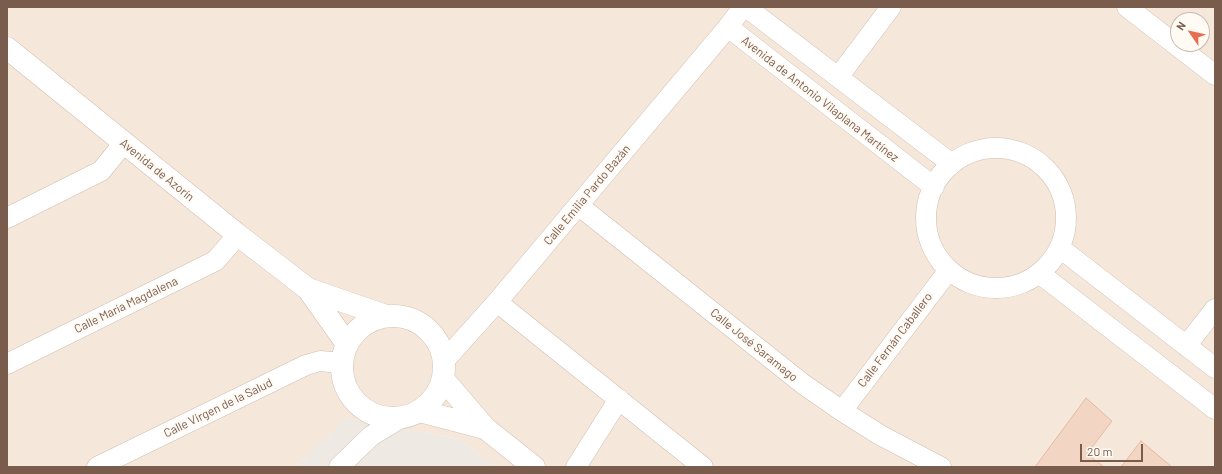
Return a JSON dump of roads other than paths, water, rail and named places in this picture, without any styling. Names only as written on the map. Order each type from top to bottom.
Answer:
[{"type":"street","points":[[728,27],[745,7],[839,76],[952,164]]},
{"type":"street","points":[[839,76],[891,7]]},
{"type":"street","points":[[1127,7],[1215,75]]},
{"type":"street","name":"Avenida de Antonio Vilaplana Martínez","points":[[728,27],[934,187]]},
{"type":"street","name":"Calle Emilia Pardo Bazán","points":[[443,370],[497,302],[728,27]]},
{"type":"street","name":"Avenida de Azorín","points":[[10,55],[308,289]]},
{"type":"street","points":[[7,218],[101,171],[124,143]]},
{"type":"street","points":[[990,148],[1011,149],[1031,157],[1048,170],[1059,187],[1066,207],[1066,228],[1060,248],[1051,262],[1039,274],[1021,284],[1000,288],[980,287],[960,279],[944,265],[932,248],[927,228],[927,207],[934,187],[942,174],[952,164],[970,153],[990,148]]},
{"type":"street","name":"Calle José Saramago","points":[[578,205],[803,384],[880,435],[942,467]]},
{"type":"street","name":"Calle María Magdalena","points":[[7,364],[215,261],[238,235]]},
{"type":"street","points":[[1060,248],[1215,368]]},
{"type":"street","name":"Calle Fernán Caballero","points":[[842,411],[949,270]]},
{"type":"street","points":[[1039,274],[1215,409]]},
{"type":"street","points":[[308,289],[386,316],[402,317],[418,322],[430,332],[439,345],[443,370],[438,391],[431,402],[420,411],[399,419],[371,436],[339,467]]},
{"type":"street","points":[[308,289],[344,354]]},
{"type":"street","points":[[497,302],[703,467]]},
{"type":"street","points":[[1186,346],[1215,309]]},
{"type":"street","points":[[386,316],[370,321],[356,331],[344,354],[342,378],[348,392],[357,405],[369,413],[384,418],[399,419]]},
{"type":"street","name":"Calle Virgen de la Salud","points":[[97,467],[306,365],[344,354]]},
{"type":"street","points":[[443,370],[484,428],[534,467]]},
{"type":"street","points":[[576,467],[619,399]]},
{"type":"street","points":[[420,411],[484,428]]}]
